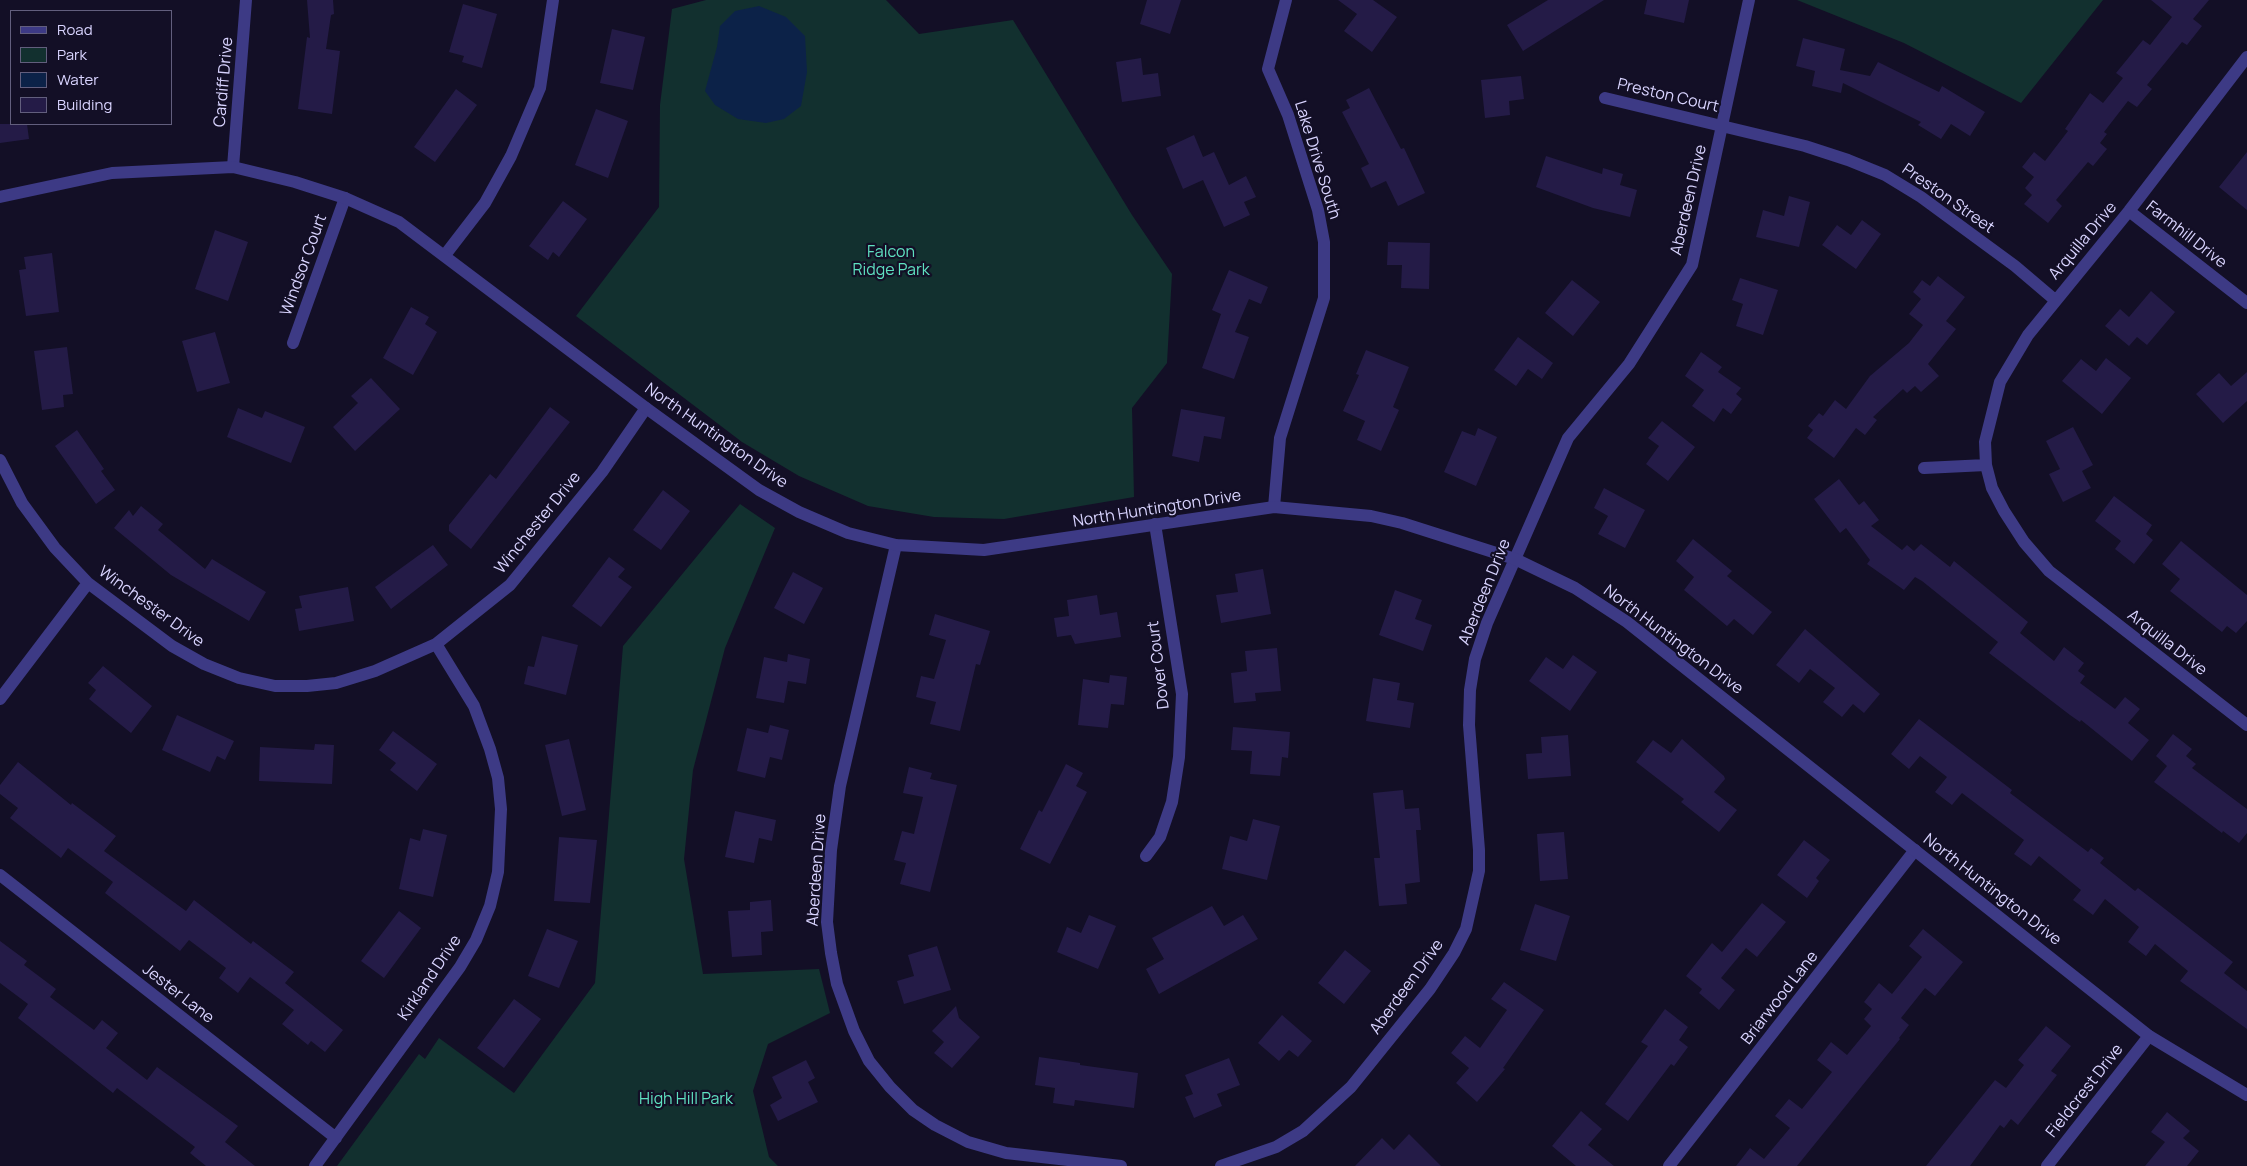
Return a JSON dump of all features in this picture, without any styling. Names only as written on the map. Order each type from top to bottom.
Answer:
[{"type":"street","name":"Cardiff Drive","points":[[233,167],[246,0]]},
{"type":"street","points":[[445,255],[485,203],[511,156],[540,88],[553,0]]},
{"type":"street","name":"Lake Drive South","points":[[1274,508],[1280,438],[1324,298],[1324,242],[1318,210],[1288,115],[1268,68],[1286,0]]},
{"type":"street","name":"Aberdeen Drive","points":[[1221,1166],[1276,1147],[1303,1131],[1322,1115],[1357,1080],[1430,989],[1454,953],[1472,911],[1479,872],[1469,725],[1470,690],[1475,659],[1487,623],[1568,438],[1629,364],[1692,266],[1723,126],[1732,71],[1749,0]]},
{"type":"street","name":"Arquilla Drive","points":[[2247,57],[2129,211],[2028,335],[2000,382],[1984,442],[1986,465],[1992,488],[2024,542],[2049,571],[2247,725]]},
{"type":"street","name":"Preston Court","points":[[1605,98],[1723,126]]},
{"type":"street","name":"Preston Street","points":[[1723,126],[1805,146],[1885,175],[1921,197],[2015,266],[2055,300]]},
{"type":"street","name":"North Huntington Drive","points":[[0,197],[112,173],[233,167],[296,182],[345,198],[399,222],[646,408],[759,490],[799,512],[848,533],[896,545],[984,550],[1274,508],[1363,515],[1402,522],[1516,559],[1575,588],[1627,622],[2149,1036],[2247,1095]]},
{"type":"street","name":"Windsor Court","points":[[293,343],[345,198]]},
{"type":"street","name":"Farmhill Drive","points":[[2129,211],[2247,303]]},
{"type":"street","name":"Winchester Drive","points":[[0,460],[22,503],[55,548],[88,583],[172,646],[204,664],[240,678],[275,686],[336,683],[375,671],[436,644],[510,585],[602,472],[646,408]]},
{"type":"street","points":[[1924,468],[1986,465]]},
{"type":"street","name":"Dover Court","points":[[1146,856],[1160,837],[1172,802],[1180,756],[1182,694],[1155,524]]},
{"type":"street","name":"Aberdeen Drive","points":[[896,545],[840,786],[831,850],[828,922],[831,952],[837,984],[854,1031],[869,1061],[890,1087],[913,1110],[951,1134],[968,1142],[1006,1153],[1121,1166]]},
{"type":"street","points":[[0,699],[88,583]]},
{"type":"street","name":"Kirkland Drive","points":[[316,1166],[460,967],[476,940],[490,906],[498,872],[501,809],[498,778],[493,759],[474,706],[436,644]]},
{"type":"street","name":"Briarwood Lane","points":[[1669,1166],[1915,850]]},
{"type":"street","name":"Jester Lane","points":[[0,875],[336,1138]]},
{"type":"street","name":"Fieldcrest Drive","points":[[2047,1166],[2149,1036]]},
{"type":"green space","name":"Falcon Ridge Park","points":[[706,0],[886,0],[919,34],[1013,20],[1132,215],[1172,274],[1167,363],[1132,408],[1134,497],[1004,519],[934,517],[868,506],[799,476],[742,442],[576,316],[659,207],[660,105],[672,9]]},
{"type":"green space","points":[[1797,0],[2103,0],[2021,103],[1904,43]]},
{"type":"green space","name":"High Hill Park","points":[[740,504],[775,528],[725,648],[693,770],[684,859],[703,974],[819,969],[830,1013],[768,1044],[753,1091],[769,1157],[778,1166],[337,1166],[419,1054],[425,1059],[439,1038],[514,1093],[595,983],[623,646]]},
{"type":"water","points":[[759,6],[786,17],[805,36],[807,72],[801,106],[784,119],[766,123],[738,119],[715,105],[705,91],[717,47],[720,26],[735,11]]},
{"type":"building","points":[[307,0],[333,0],[334,14],[331,15],[326,49],[340,51],[332,114],[298,109],[307,37],[310,38]]},
{"type":"building","points":[[1147,0],[1181,0],[1170,34],[1140,24]]},
{"type":"building","points":[[1338,0],[1373,0],[1397,17],[1372,52],[1344,31],[1357,14]]},
{"type":"building","points":[[1548,0],[1604,0],[1523,51],[1507,25]]},
{"type":"building","points":[[1647,0],[1689,0],[1684,23],[1644,14]]},
{"type":"building","points":[[2151,0],[2209,0],[2193,19],[2202,26],[2187,45],[2182,42],[2147,85],[2152,89],[2137,107],[2128,101],[2104,132],[2107,134],[2100,143],[2107,149],[2093,166],[2088,162],[2056,200],[2062,206],[2048,223],[2024,204],[2032,195],[2025,188],[2034,177],[2022,167],[2034,152],[2045,161],[2068,131],[2065,129],[2090,93],[2103,103],[2123,78],[2116,73],[2143,40],[2150,45],[2172,17]]},
{"type":"building","points":[[463,4],[497,14],[482,68],[462,62],[464,56],[449,52]]},
{"type":"building","points":[[612,29],[645,37],[633,90],[600,83]]},
{"type":"building","points":[[1803,38],[1845,49],[1840,70],[1870,76],[1878,62],[1939,92],[1942,86],[1985,112],[1970,136],[1951,124],[1941,139],[1918,125],[1921,122],[1843,83],[1841,93],[1812,86],[1815,71],[1796,66]]},
{"type":"building","points":[[1141,58],[1143,75],[1158,73],[1161,96],[1122,102],[1116,62]]},
{"type":"building","points":[[1521,76],[1524,99],[1509,101],[1510,115],[1485,118],[1481,80]]},
{"type":"building","points":[[1369,88],[1401,149],[1404,148],[1425,193],[1398,206],[1386,181],[1371,188],[1361,168],[1369,164],[1342,112],[1350,108],[1346,100]]},
{"type":"building","points":[[456,89],[477,105],[435,162],[414,147]]},
{"type":"building","points":[[596,109],[628,121],[608,178],[575,165]]},
{"type":"building","points":[[0,124],[27,125],[29,139],[0,143]]},
{"type":"building","points":[[1194,135],[1203,157],[1214,152],[1229,185],[1246,176],[1256,197],[1244,202],[1250,215],[1224,227],[1203,180],[1183,189],[1166,148]]},
{"type":"building","points":[[2247,152],[2247,210],[2219,187]]},
{"type":"building","points":[[1546,156],[1602,174],[1603,168],[1623,174],[1620,185],[1637,190],[1630,217],[1593,208],[1536,187]]},
{"type":"building","points":[[1789,196],[1810,202],[1799,247],[1756,237],[1763,210],[1784,216]]},
{"type":"building","points":[[563,201],[587,219],[559,257],[553,252],[548,260],[529,246]]},
{"type":"building","points":[[1862,220],[1881,234],[1856,269],[1822,245],[1837,225],[1851,235]]},
{"type":"building","points":[[215,230],[248,242],[228,301],[195,289]]},
{"type":"building","points":[[1388,242],[1430,243],[1429,289],[1401,288],[1402,265],[1387,265]]},
{"type":"building","points":[[52,253],[59,312],[26,316],[19,270],[26,269],[24,257]]},
{"type":"building","points":[[1229,270],[1268,287],[1261,304],[1249,299],[1235,332],[1249,337],[1234,379],[1202,368],[1221,314],[1212,310]]},
{"type":"building","points":[[1938,276],[1965,297],[1946,321],[1956,329],[1928,364],[1939,376],[1921,392],[1915,386],[1907,393],[1903,389],[1873,417],[1877,420],[1865,435],[1856,428],[1834,458],[1807,438],[1813,430],[1808,426],[1819,413],[1823,416],[1835,400],[1846,409],[1870,376],[1909,343],[1923,325],[1909,314],[1921,299],[1913,292],[1922,280],[1930,286]]},
{"type":"building","points":[[1740,278],[1778,290],[1763,335],[1736,326],[1743,304],[1732,300]]},
{"type":"building","points":[[1572,280],[1600,302],[1573,336],[1545,313]]},
{"type":"building","points":[[2151,291],[2175,312],[2147,345],[2137,337],[2129,346],[2105,326],[2120,309],[2129,317]]},
{"type":"building","points":[[411,307],[429,317],[425,324],[437,332],[413,375],[383,358]]},
{"type":"building","points":[[215,332],[230,383],[197,392],[182,341]]},
{"type":"building","points":[[1518,337],[1553,363],[1542,379],[1528,369],[1516,386],[1494,370]]},
{"type":"building","points":[[67,347],[73,394],[63,395],[64,407],[42,410],[34,351]]},
{"type":"building","points":[[1366,350],[1409,367],[1393,407],[1399,410],[1381,451],[1357,440],[1365,421],[1343,411],[1359,375],[1356,374]]},
{"type":"building","points":[[1701,352],[1722,367],[1718,372],[1741,388],[1736,394],[1742,399],[1731,414],[1723,408],[1714,422],[1692,406],[1704,390],[1685,376]]},
{"type":"building","points":[[2106,358],[2131,378],[2102,414],[2062,381],[2081,359],[2096,371]]},
{"type":"building","points":[[2247,372],[2247,401],[2223,423],[2196,394],[2219,373],[2231,386]]},
{"type":"building","points":[[371,378],[400,409],[355,451],[333,427],[358,403],[351,396]]},
{"type":"building","points":[[550,407],[570,422],[471,549],[449,531],[449,525],[490,474],[496,479]]},
{"type":"building","points":[[238,408],[262,418],[265,411],[305,427],[291,463],[227,437]]},
{"type":"building","points":[[1181,409],[1225,417],[1221,439],[1204,436],[1199,462],[1172,456]]},
{"type":"building","points":[[1662,421],[1695,447],[1668,481],[1646,464],[1659,446],[1648,438]]},
{"type":"building","points":[[2073,427],[2093,465],[2082,471],[2091,488],[2063,502],[2049,474],[2060,469],[2046,441]]},
{"type":"building","points":[[1478,428],[1497,437],[1476,486],[1444,472],[1462,431],[1475,436]]},
{"type":"building","points":[[77,430],[104,469],[101,471],[115,490],[96,504],[55,446]]},
{"type":"building","points":[[1839,479],[1859,505],[1864,501],[1879,520],[1871,526],[1902,550],[1907,545],[1914,551],[1921,544],[1950,567],[1954,561],[2028,622],[2020,633],[2054,661],[2064,647],[2084,663],[2078,671],[2085,676],[2080,683],[2115,709],[2125,697],[2140,709],[2128,723],[2149,740],[2132,761],[2081,720],[2080,722],[2070,715],[1989,653],[1998,642],[1922,581],[1915,577],[1904,590],[1867,564],[1870,560],[1846,528],[1840,533],[1814,499]]},
{"type":"building","points":[[1604,488],[1645,510],[1625,548],[1598,534],[1608,516],[1594,508]]},
{"type":"building","points":[[663,490],[690,511],[661,550],[633,530]]},
{"type":"building","points":[[2114,496],[2152,525],[2146,534],[2153,540],[2134,564],[2115,549],[2121,541],[2095,521]]},
{"type":"building","points":[[141,506],[163,524],[158,530],[205,569],[212,559],[266,592],[249,621],[171,575],[114,528],[129,510],[133,516]]},
{"type":"building","points":[[1693,539],[1732,571],[1727,576],[1772,612],[1753,635],[1734,619],[1727,626],[1684,590],[1694,577],[1676,561]]},
{"type":"building","points":[[2181,541],[2247,595],[2247,621],[2236,633],[2227,626],[2222,632],[2170,591],[2180,579],[2162,564]]},
{"type":"building","points":[[433,545],[448,565],[391,609],[375,587]]},
{"type":"building","points":[[609,557],[625,569],[618,577],[632,587],[601,627],[572,606]]},
{"type":"building","points":[[1263,569],[1271,614],[1221,623],[1216,595],[1238,592],[1235,574]]},
{"type":"building","points":[[793,572],[823,588],[804,624],[774,608]]},
{"type":"building","points":[[348,587],[354,621],[299,631],[295,609],[302,608],[299,596]]},
{"type":"building","points":[[1395,590],[1422,600],[1415,619],[1432,625],[1423,651],[1379,635]]},
{"type":"building","points":[[1097,595],[1100,615],[1117,612],[1121,637],[1075,644],[1071,635],[1057,637],[1054,618],[1069,616],[1067,600]]},
{"type":"building","points":[[935,614],[990,631],[980,665],[976,664],[960,731],[930,724],[936,702],[916,697],[921,676],[934,679],[946,640],[929,635]]},
{"type":"building","points":[[1805,629],[1880,694],[1864,713],[1853,704],[1842,717],[1823,702],[1835,688],[1810,669],[1799,683],[1776,665]]},
{"type":"building","points":[[542,636],[578,645],[566,695],[524,684],[528,666],[534,667]]},
{"type":"building","points":[[1277,648],[1281,691],[1255,693],[1256,701],[1234,703],[1231,673],[1247,671],[1245,651]]},
{"type":"building","points":[[788,654],[810,659],[806,684],[788,681],[784,703],[756,698],[764,657],[787,662]]},
{"type":"building","points":[[1573,655],[1597,672],[1570,711],[1529,681],[1546,657],[1563,669]]},
{"type":"building","points":[[103,666],[152,706],[131,733],[89,699],[96,690],[88,683]]},
{"type":"building","points":[[1110,675],[1127,677],[1124,705],[1111,704],[1108,728],[1078,725],[1083,679],[1109,683]]},
{"type":"building","points":[[1373,678],[1400,683],[1397,700],[1414,703],[1410,728],[1366,721]]},
{"type":"building","points":[[177,715],[234,741],[225,760],[217,756],[210,772],[162,750]]},
{"type":"building","points":[[1919,719],[2012,790],[2010,793],[2088,852],[2091,848],[2104,858],[2100,863],[2135,891],[2138,888],[2233,962],[2224,973],[2247,991],[2247,1029],[2180,981],[2188,971],[2155,944],[2146,956],[2128,942],[2139,927],[2105,899],[2093,915],[2073,900],[2081,890],[2039,856],[2031,866],[2014,854],[2024,840],[1962,793],[1952,805],[1935,792],[1947,777],[1920,756],[1909,769],[1891,754]]},
{"type":"building","points":[[770,725],[789,730],[782,760],[770,757],[765,778],[737,771],[747,728],[768,733]]},
{"type":"building","points":[[1233,727],[1290,732],[1288,758],[1282,757],[1280,776],[1250,774],[1252,751],[1231,750]]},
{"type":"building","points":[[393,731],[437,764],[417,791],[390,770],[396,763],[379,750]]},
{"type":"building","points":[[2173,734],[2192,749],[2186,756],[2196,764],[2192,768],[2247,809],[2247,833],[2239,843],[2223,831],[2222,833],[2154,782],[2167,766],[2156,756]]},
{"type":"building","points":[[1568,735],[1571,776],[1528,779],[1526,754],[1542,753],[1541,737]]},
{"type":"building","points":[[569,739],[586,810],[562,816],[545,745]]},
{"type":"building","points":[[1682,739],[1724,776],[1725,779],[1714,792],[1737,810],[1719,832],[1681,802],[1684,799],[1636,762],[1653,740],[1671,753]]},
{"type":"building","points":[[315,744],[334,745],[332,784],[259,781],[260,747],[314,750]]},
{"type":"building","points":[[18,762],[71,805],[72,803],[116,836],[104,851],[186,911],[194,900],[251,944],[253,941],[294,972],[285,983],[343,1030],[325,1052],[311,1041],[308,1045],[282,1024],[294,1010],[250,977],[238,993],[219,978],[226,968],[189,940],[180,951],[105,893],[113,882],[68,848],[61,858],[10,818],[18,808],[0,794],[0,785]]},
{"type":"building","points":[[1066,764],[1083,773],[1076,786],[1087,792],[1050,864],[1020,849],[1039,810],[1042,812]]},
{"type":"building","points":[[909,767],[932,773],[930,779],[957,785],[930,892],[900,884],[906,863],[894,860],[902,831],[914,834],[923,797],[903,793]]},
{"type":"building","points":[[1403,790],[1405,809],[1419,808],[1421,830],[1416,830],[1420,882],[1405,884],[1407,904],[1379,906],[1374,858],[1380,858],[1373,793]]},
{"type":"building","points":[[735,811],[776,820],[772,841],[759,838],[754,863],[725,857]]},
{"type":"building","points":[[1253,819],[1280,826],[1267,880],[1222,869],[1230,836],[1247,841]]},
{"type":"building","points":[[423,829],[447,835],[433,897],[399,889],[410,838],[420,841]]},
{"type":"building","points":[[1564,832],[1568,879],[1540,881],[1537,834]]},
{"type":"building","points":[[559,837],[597,840],[590,903],[554,901]]},
{"type":"building","points":[[1804,840],[1830,860],[1816,878],[1819,881],[1807,898],[1777,875]]},
{"type":"building","points":[[771,900],[773,931],[761,932],[762,955],[732,957],[728,911],[750,910],[750,902]]},
{"type":"building","points":[[1762,903],[1786,922],[1757,957],[1746,948],[1721,978],[1735,990],[1719,1010],[1699,993],[1702,989],[1686,976],[1712,943],[1722,952]]},
{"type":"building","points":[[1535,904],[1570,916],[1556,961],[1520,950]]},
{"type":"building","points":[[1212,906],[1224,926],[1243,915],[1258,939],[1159,994],[1146,969],[1164,959],[1152,938]]},
{"type":"building","points":[[399,911],[421,928],[384,978],[361,961]]},
{"type":"building","points":[[1089,915],[1116,926],[1098,969],[1057,952],[1067,927],[1081,933]]},
{"type":"building","points":[[547,929],[578,941],[559,988],[528,976]]},
{"type":"building","points":[[1923,929],[1963,962],[1935,996],[1925,988],[1901,1018],[1909,1025],[1900,1039],[1797,1166],[1736,1166],[1750,1148],[1764,1159],[1790,1128],[1775,1116],[1789,1099],[1802,1109],[1832,1072],[1817,1060],[1831,1042],[1847,1055],[1871,1026],[1864,1019],[1872,1009],[1864,1002],[1879,983],[1892,994],[1922,957],[1909,946]]},
{"type":"building","points":[[0,941],[27,961],[24,965],[56,989],[50,997],[94,1030],[102,1020],[118,1033],[106,1048],[147,1080],[157,1067],[238,1126],[225,1142],[255,1166],[206,1166],[190,1153],[195,1147],[117,1088],[113,1093],[18,1018],[28,1004],[0,983]]},
{"type":"building","points":[[937,946],[951,990],[904,1004],[897,981],[914,976],[908,955]]},
{"type":"building","points":[[1345,950],[1371,971],[1344,1004],[1318,983]]},
{"type":"building","points":[[1504,982],[1544,1010],[1503,1068],[1505,1069],[1477,1102],[1456,1083],[1469,1068],[1451,1053],[1465,1036],[1480,1048],[1507,1010],[1491,999]]},
{"type":"building","points":[[514,999],[541,1019],[504,1068],[477,1048]]},
{"type":"building","points":[[956,1006],[959,1018],[980,1037],[952,1068],[934,1053],[944,1042],[932,1031]]},
{"type":"building","points":[[1665,1009],[1688,1027],[1679,1040],[1688,1047],[1674,1066],[1671,1064],[1628,1121],[1605,1104],[1648,1046],[1641,1042]]},
{"type":"building","points":[[1282,1015],[1312,1041],[1298,1057],[1289,1050],[1279,1061],[1258,1043]]},
{"type":"building","points":[[2046,1026],[2071,1046],[2051,1071],[2057,1075],[2018,1125],[2011,1119],[2004,1128],[2000,1125],[1970,1166],[1926,1166],[1995,1080],[2006,1088],[2024,1065],[2018,1060]]},
{"type":"building","points":[[1039,1057],[1138,1073],[1134,1108],[1075,1100],[1074,1106],[1053,1103],[1055,1088],[1035,1085]]},
{"type":"building","points":[[1229,1058],[1240,1085],[1217,1094],[1222,1106],[1194,1118],[1185,1097],[1193,1094],[1185,1075]]},
{"type":"building","points":[[806,1060],[815,1078],[808,1082],[818,1102],[778,1121],[770,1105],[782,1098],[772,1077]]},
{"type":"building","points":[[1581,1111],[1602,1129],[1588,1145],[1614,1166],[1576,1166],[1552,1146]]},
{"type":"building","points":[[2167,1112],[2190,1131],[2183,1138],[2199,1151],[2187,1166],[2145,1166],[2165,1142],[2151,1132]]},
{"type":"building","points":[[1409,1134],[1441,1166],[1355,1166],[1382,1138],[1394,1150]]}]
